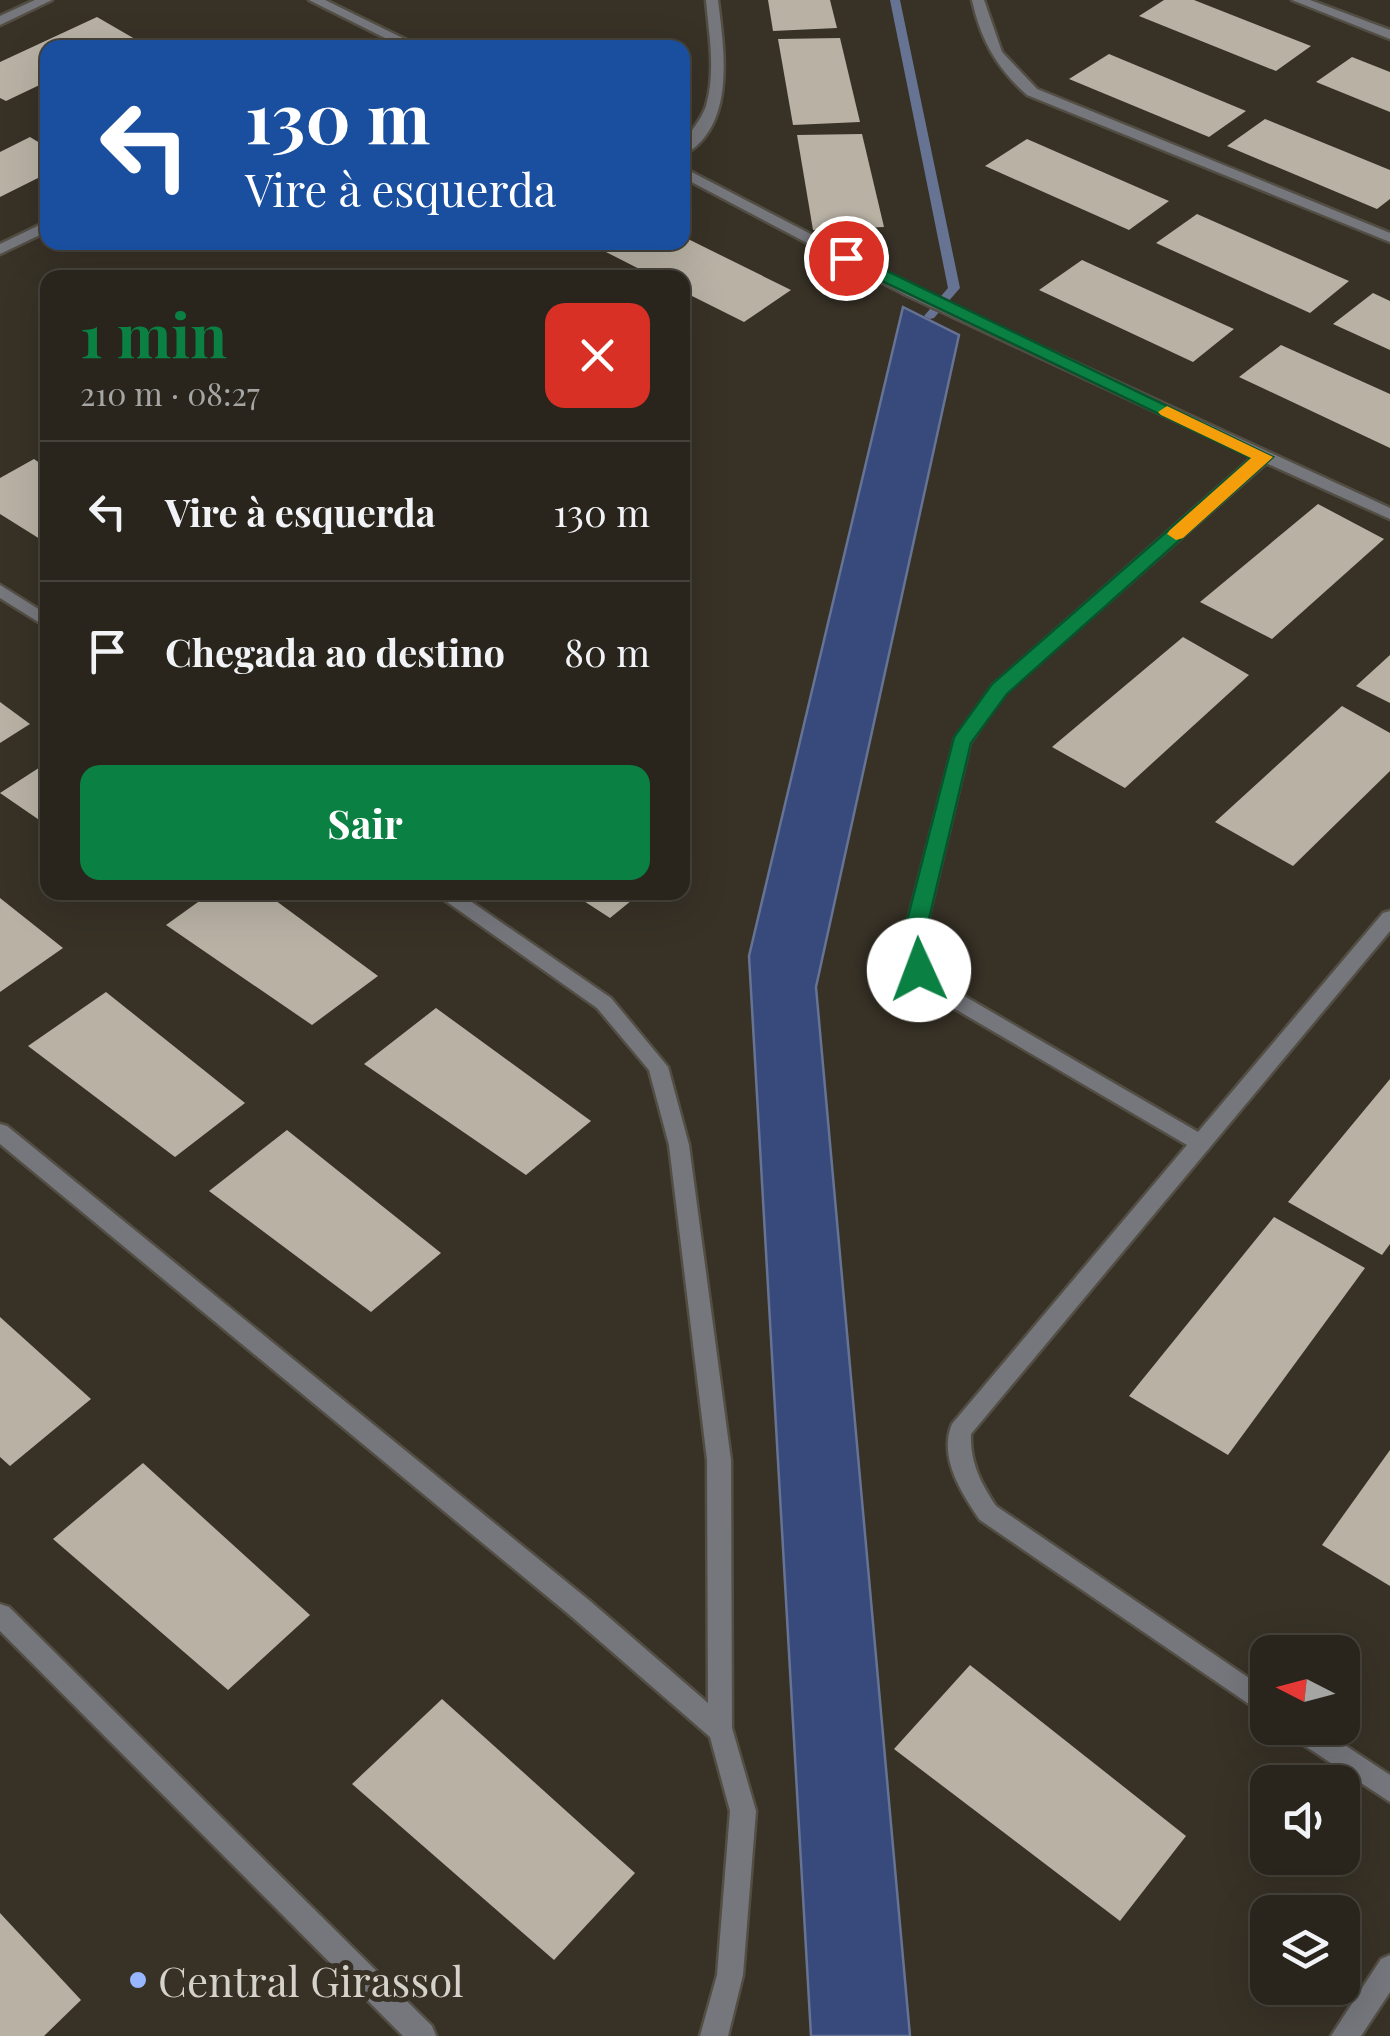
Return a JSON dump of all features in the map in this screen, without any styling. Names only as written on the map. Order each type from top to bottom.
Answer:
[{"type":"street","points":[[0,21],[46,0]]},
{"type":"street","points":[[315,0],[389,40]]},
{"type":"street","points":[[690,143],[712,119],[718,93],[712,0]]},
{"type":"street","points":[[978,0],[989,46],[1005,70],[1032,92],[1390,238]]},
{"type":"street","points":[[1298,0],[1390,35]]},
{"type":"street","points":[[690,175],[911,292],[1390,514]]},
{"type":"street","points":[[0,250],[40,229]]},
{"type":"street","points":[[1200,1143],[940,991],[919,970],[912,944],[961,742],[970,728],[1000,689],[1264,457]]},
{"type":"street","points":[[0,590],[40,618]]},
{"type":"street","points":[[454,900],[604,1003],[658,1067],[679,1145],[719,1460],[720,1730],[744,1811],[730,1975],[714,2036]]},
{"type":"street","points":[[1250,1694],[988,1513],[968,1483],[957,1452],[960,1431],[1390,918]]},
{"type":"street","points":[[0,1132],[566,1596],[720,1730]]},
{"type":"street","points":[[0,1614],[422,2036]]},
{"type":"street","points":[[1324,1745],[1390,1790]]},
{"type":"street","points":[[1345,2036],[1390,1968]]},
{"type":"water","points":[[903,307],[959,335],[816,987],[910,2036],[811,2036],[749,956]]},
{"type":"building","points":[[768,0],[830,0],[837,28],[773,31]]},
{"type":"building","points":[[1164,0],[1194,0],[1311,46],[1276,71],[1139,16]]},
{"type":"building","points":[[97,17],[135,39],[133,40],[47,40]]},
{"type":"building","points":[[840,38],[860,122],[793,125],[778,39]]},
{"type":"building","points":[[40,43],[40,85],[6,101],[0,98],[0,62]]},
{"type":"building","points":[[1109,54],[1246,111],[1209,137],[1069,79]]},
{"type":"building","points":[[1352,57],[1390,72],[1390,112],[1316,82]]},
{"type":"building","points":[[1265,119],[1390,170],[1390,199],[1377,209],[1227,146]]},
{"type":"building","points":[[862,134],[884,227],[813,230],[797,135]]},
{"type":"building","points":[[30,137],[40,143],[40,177],[0,197],[0,152]]},
{"type":"building","points":[[1027,139],[1169,201],[1129,230],[985,166]]},
{"type":"building","points":[[1197,214],[1349,281],[1310,313],[1156,243]]},
{"type":"building","points":[[690,240],[791,290],[744,322],[690,295],[690,270],[641,270],[606,252],[690,250]]},
{"type":"building","points":[[1082,260],[1234,329],[1193,362],[1039,290]]},
{"type":"building","points":[[1373,293],[1390,301],[1390,350],[1333,324]]},
{"type":"building","points":[[1281,345],[1390,394],[1390,448],[1239,377]]},
{"type":"building","points":[[34,459],[40,463],[40,539],[0,514],[0,478]]},
{"type":"building","points":[[1318,504],[1384,539],[1272,639],[1200,602]]},
{"type":"building","points":[[1183,637],[1249,675],[1125,788],[1052,747]]},
{"type":"building","points":[[1390,655],[1390,703],[1356,686]]},
{"type":"building","points":[[0,702],[30,724],[0,743]]},
{"type":"building","points":[[1342,706],[1390,733],[1390,771],[1293,866],[1215,822]]},
{"type":"building","points":[[40,767],[40,820],[0,793]]},
{"type":"building","points":[[0,898],[63,948],[0,992]]},
{"type":"building","points":[[201,900],[275,900],[378,976],[312,1025],[166,925]]},
{"type":"building","points":[[582,900],[632,900],[610,918]]},
{"type":"building","points":[[106,992],[245,1103],[175,1157],[28,1046]]},
{"type":"building","points":[[436,1008],[591,1121],[526,1175],[364,1064]]},
{"type":"building","points":[[1390,1079],[1390,1244],[1382,1255],[1288,1202]]},
{"type":"building","points":[[287,1130],[441,1253],[371,1312],[209,1191]]},
{"type":"building","points":[[1274,1217],[1365,1268],[1228,1455],[1129,1396]]},
{"type":"building","points":[[0,1317],[91,1399],[10,1466],[0,1457]]},
{"type":"building","points":[[1390,1450],[1390,1586],[1322,1545]]},
{"type":"building","points":[[143,1463],[310,1615],[228,1690],[53,1539]]},
{"type":"building","points":[[970,1665],[1186,1836],[1120,1921],[894,1749]]},
{"type":"building","points":[[442,1699],[635,1873],[554,1960],[352,1784]]},
{"type":"building","points":[[0,1913],[81,2000],[44,2036],[0,2036]]},
{"type":"waterway","points":[[895,0],[954,288],[930,316]]},
{"type":"slow traffic","points":[[1167,412],[1264,457],[1176,534]]},
{"type":"place","name":"Central Girassol","points":[[138,1980]]},
{"type":"route","points":[[846,258],[1264,457],[1000,689],[961,742],[912,944],[919,970]]}]
